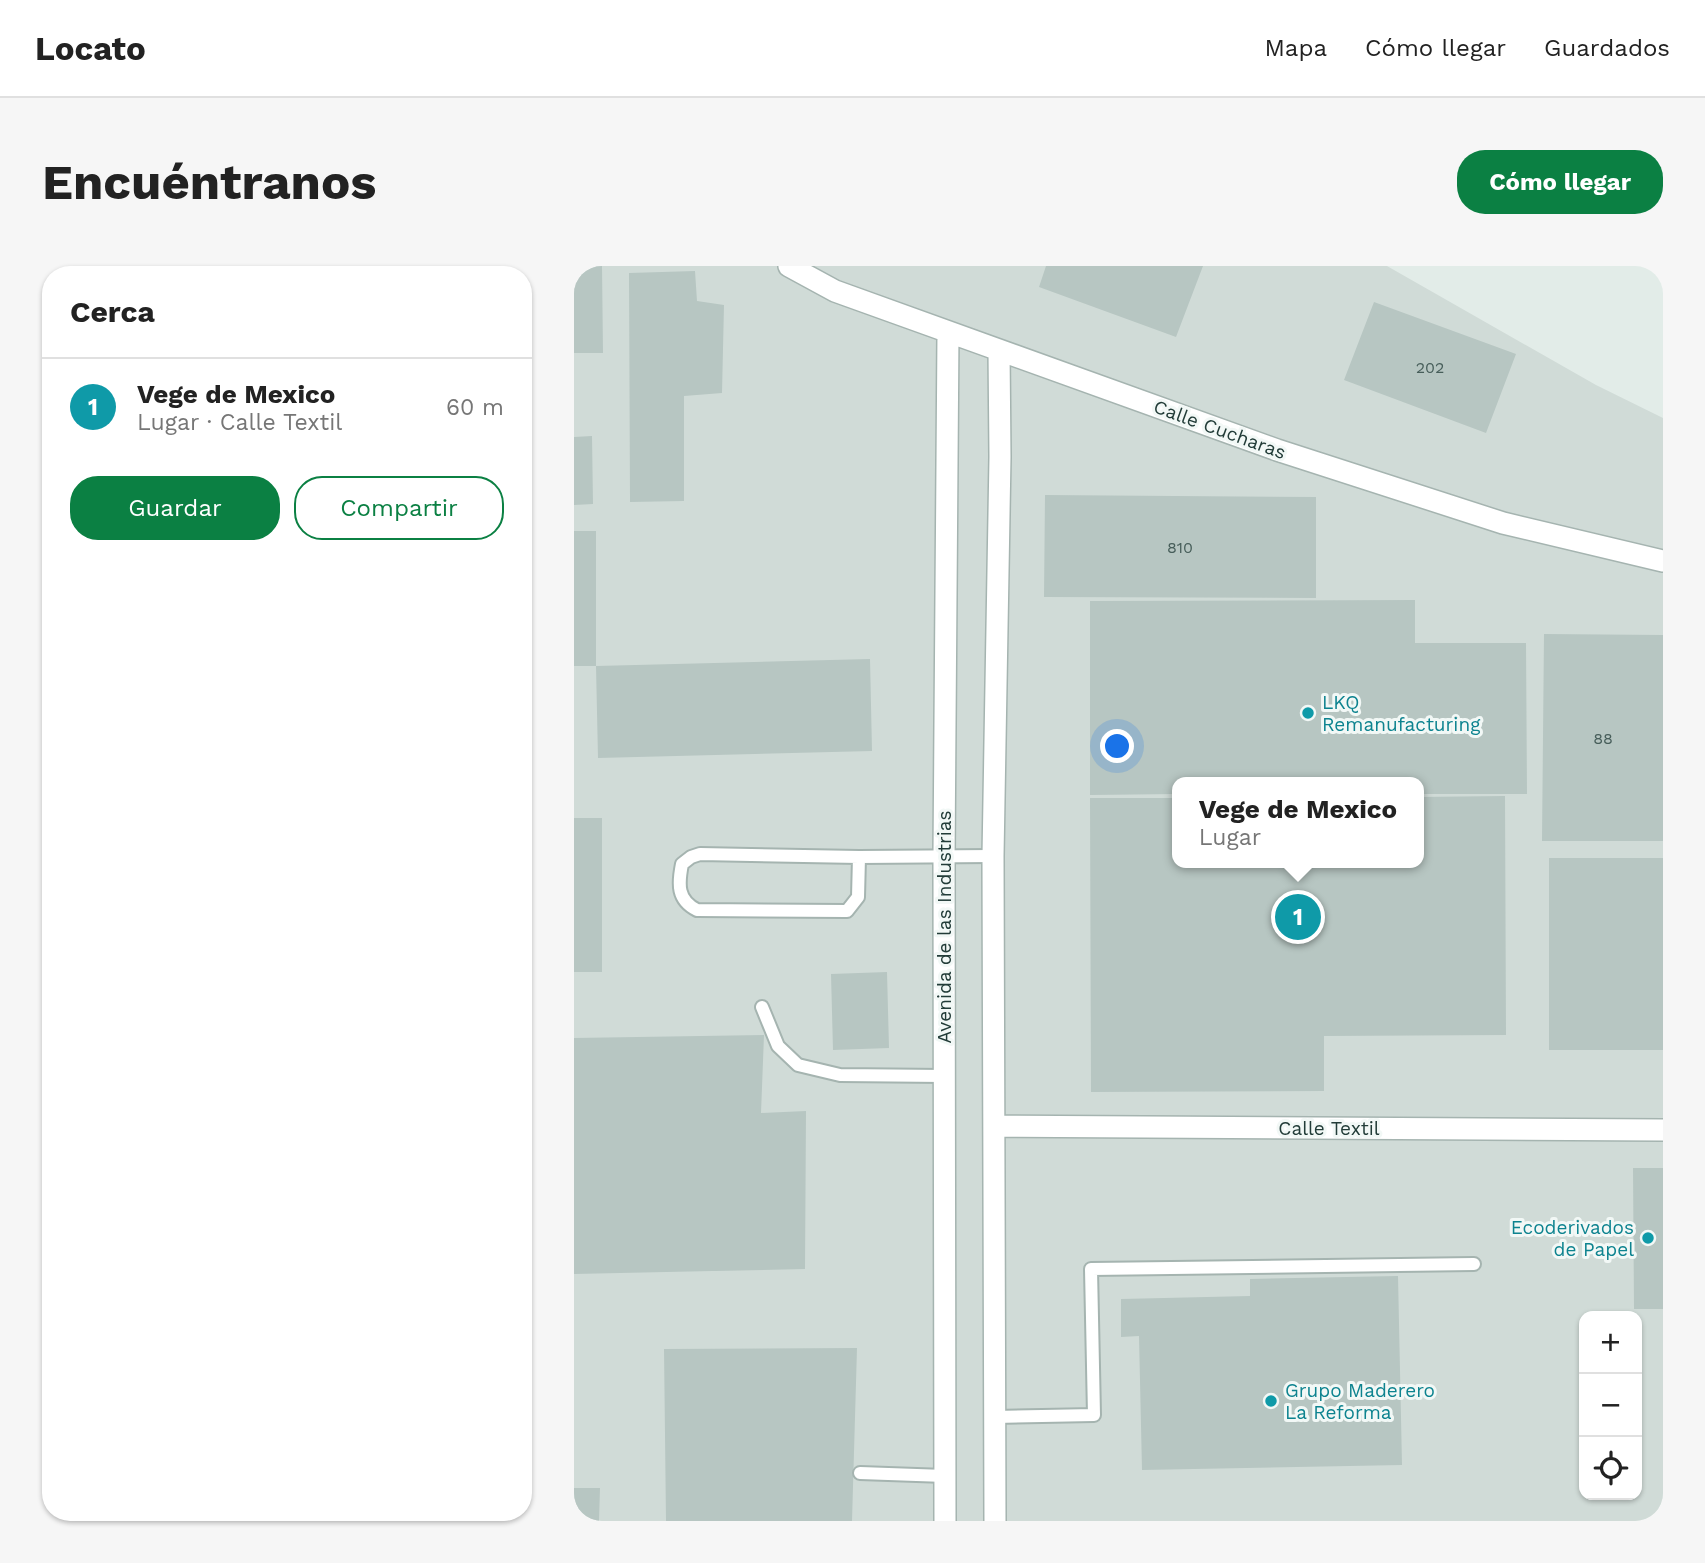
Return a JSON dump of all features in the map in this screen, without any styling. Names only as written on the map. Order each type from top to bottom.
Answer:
[{"type":"street","name":"Calle Cucharas","points":[[789,266],[835,291],[1277,450],[1503,523],[1663,561]]},
{"type":"street","name":"Avenida de las Industrias","points":[[945,1521],[944,856],[948,332]]},
{"type":"street","points":[[995,1521],[993,856],[1000,457],[999,350]]},
{"type":"street","name":"Calle Textil","points":[[994,1126],[1663,1130]]},
{"type":"lane","points":[[859,857],[858,897],[848,911],[697,910],[687,905],[681,895],[679,880],[682,864],[700,854],[993,856]]},
{"type":"lane","points":[[762,1007],[778,1046],[798,1065],[840,1075],[944,1076]]},
{"type":"lane","points":[[995,1416],[1094,1415],[1091,1269],[1474,1264]]},
{"type":"lane","points":[[860,1474],[945,1476]]},
{"type":"shaded area","points":[[574,266],[1387,266],[1596,385],[1663,418],[1663,1521],[574,1521]]},
{"type":"building","points":[[574,266],[602,266],[603,353],[574,353]]},
{"type":"building","points":[[1046,266],[1203,266],[1176,337],[1039,287]]},
{"type":"building","points":[[695,271],[697,301],[724,305],[722,393],[684,396],[684,501],[630,502],[629,273]]},
{"type":"building","points":[[1374,302],[1516,354],[1486,433],[1344,380]]},
{"type":"building","points":[[592,436],[593,504],[574,505],[574,437]]},
{"type":"building","points":[[1045,495],[1316,497],[1316,598],[1044,597]]},
{"type":"building","points":[[574,531],[596,531],[596,666],[574,666]]},
{"type":"building","name":"LKQ Remanufacturing","points":[[1415,600],[1415,643],[1526,643],[1527,794],[1424,794],[1424,777],[1172,777],[1172,794],[1090,795],[1090,601]]},
{"type":"building","points":[[1544,634],[1663,635],[1663,841],[1542,841]]},
{"type":"building","points":[[870,659],[872,751],[598,758],[596,666]]},
{"type":"building","points":[[1505,796],[1506,1035],[1324,1036],[1324,1091],[1091,1092],[1090,798],[1172,798],[1172,868],[1424,868],[1424,797]]},
{"type":"building","points":[[574,818],[602,818],[602,972],[574,972]]},
{"type":"building","points":[[1549,858],[1663,858],[1663,1050],[1549,1050]]},
{"type":"building","points":[[887,972],[889,1048],[833,1050],[831,974]]},
{"type":"building","points":[[764,1035],[761,1113],[806,1111],[805,1269],[574,1274],[574,1038]]},
{"type":"building","name":"Ecoderivados de Papel","points":[[1633,1168],[1663,1168],[1663,1309],[1634,1309]]},
{"type":"building","name":"Grupo Maderero La Reforma","points":[[1398,1276],[1402,1465],[1142,1470],[1139,1336],[1121,1337],[1121,1299],[1250,1296],[1250,1279]]},
{"type":"building","points":[[857,1348],[852,1521],[666,1521],[664,1349]]},
{"type":"building","points":[[574,1488],[600,1488],[599,1521],[574,1521]]},
{"type":"place","name":"LKQ Remanufacturing","points":[[1308,713]]},
{"type":"place","name":"Vege de Mexico","points":[[1298,917]]},
{"type":"place","name":"Ecoderivados de Papel","points":[[1648,1238]]},
{"type":"place","name":"Grupo Maderero La Reforma","points":[[1271,1401]]}]
